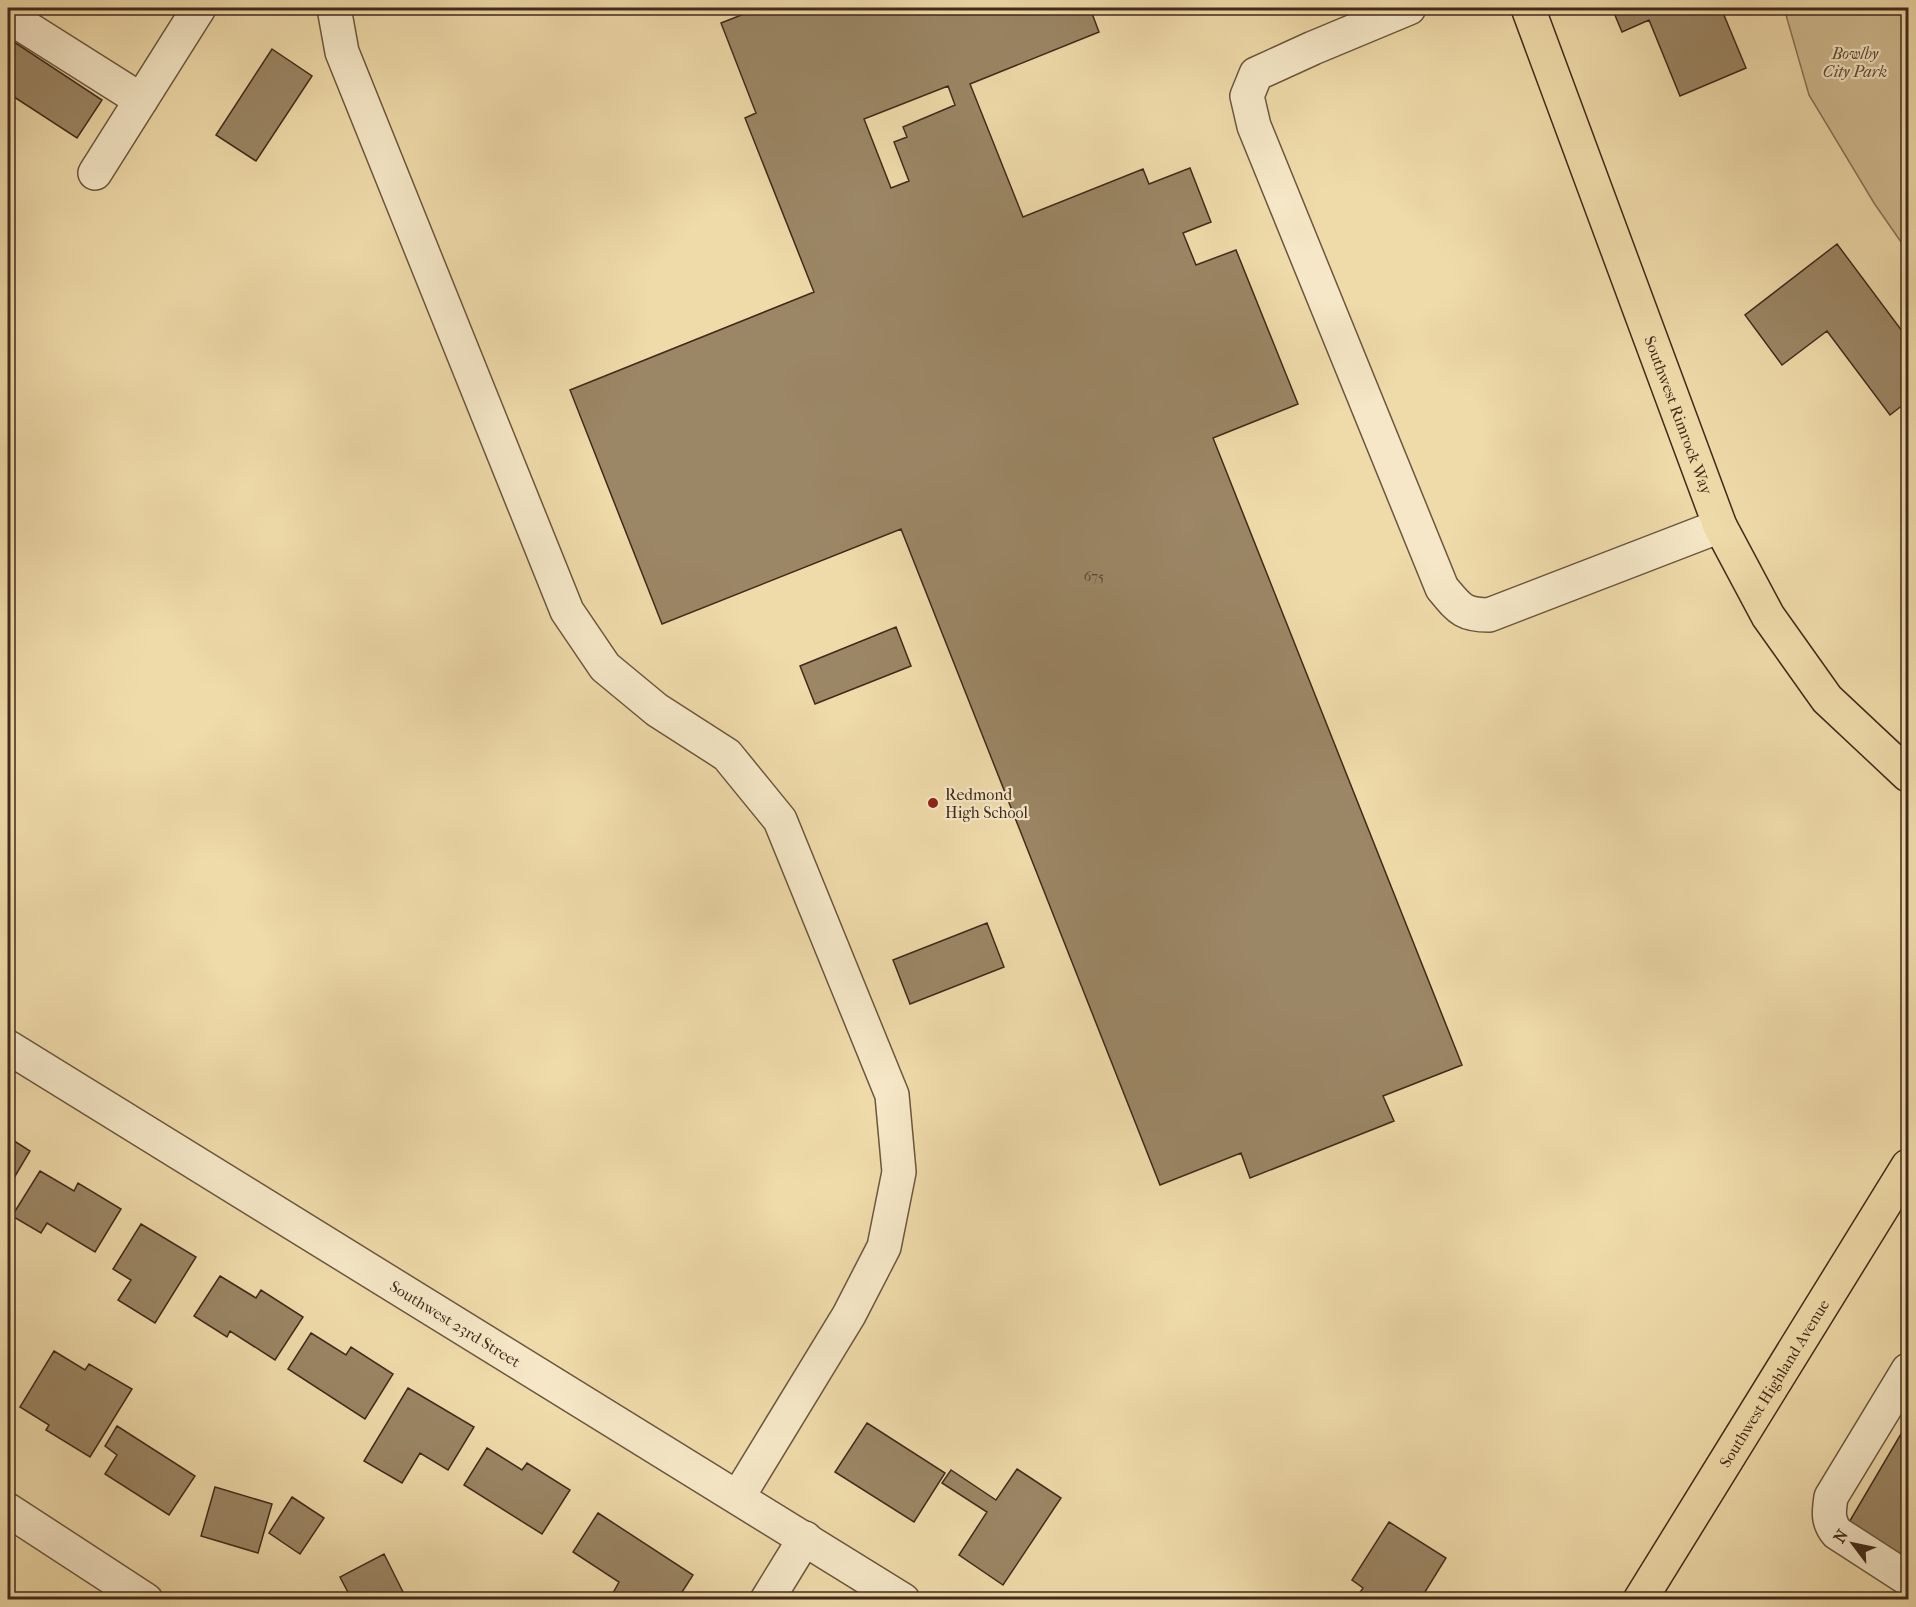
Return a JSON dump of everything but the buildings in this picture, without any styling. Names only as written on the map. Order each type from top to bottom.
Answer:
[{"type":"main road","name":"Southwest Rimrock Way","points":[[1528,8],[1720,526],[1768,616],[1827,699],[1908,775]]},
{"type":"main road","name":"Southwest Highland Avenue","points":[[1640,1599],[1908,1166]]},
{"type":"street","points":[[95,173],[199,8]]},
{"type":"street","points":[[334,8],[342,52],[567,611],[605,667],[657,710],[727,755],[780,820],[892,1095],[899,1172],[884,1246],[849,1315],[738,1497]]},
{"type":"street","points":[[1408,8],[1256,74],[1247,96],[1254,126],[1442,588],[1456,605],[1471,615],[1489,615],[1720,526]]},
{"type":"street","points":[[8,16],[141,100]]},
{"type":"street","name":"Southwest 23rd Street","points":[[8,1047],[903,1599]]},
{"type":"street","points":[[1908,1370],[1831,1497],[1828,1513],[1831,1526],[1837,1533],[1908,1579]]},
{"type":"street","points":[[14,1514],[146,1599]]},
{"type":"street","points":[[766,1599],[805,1538]]},
{"type":"green space","name":"Bowlby City Park","points":[[1784,8],[1908,8],[1908,252],[1874,203],[1809,95]]},
{"type":"place","name":"Redmond High School","points":[[933,803]]}]
